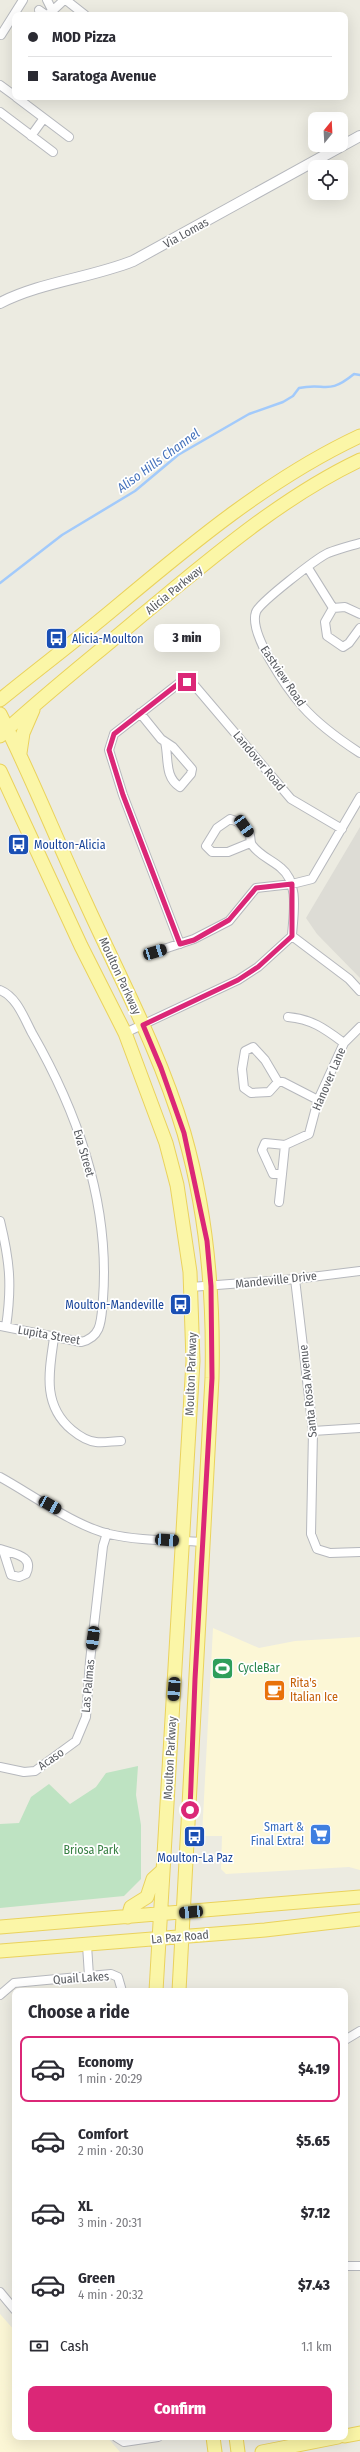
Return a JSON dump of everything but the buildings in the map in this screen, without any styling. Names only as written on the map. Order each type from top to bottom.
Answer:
[{"type":"main road","name":"Alicia Parkway","points":[[0,700],[116,607],[161,568],[242,507],[334,448],[360,436]]},
{"type":"main road","name":"Alicia Parkway","points":[[4,732],[180,584],[259,523],[326,476],[360,460]]},
{"type":"main road","points":[[20,753],[27,722],[37,704]]},
{"type":"main road","name":"Moulton Parkway","points":[[0,714],[4,732],[20,753],[52,830],[143,1025],[161,1068],[186,1140],[207,1241],[211,1286],[212,1378],[204,1542],[195,1679],[191,1795],[182,1912],[179,1988]]},
{"type":"main road","name":"Moulton Parkway","points":[[0,771],[81,946],[125,1034],[159,1122],[175,1178],[184,1227],[191,1287],[193,1361],[156,1988]]},
{"type":"main road","points":[[128,1917],[132,1907],[147,1898],[153,1879],[164,1870]]},
{"type":"main road","name":"La Paz Road","points":[[0,1927],[360,1897]]},
{"type":"main road","name":"La Paz Road","points":[[0,1951],[181,1937],[360,1919]]},
{"type":"main road","points":[[348,2435],[360,2433]]},
{"type":"main road","points":[[213,2440],[215,2452]]},
{"type":"main road","points":[[236,2440],[238,2452]]},
{"type":"main road","points":[[262,2452],[323,2440]]},
{"type":"street","points":[[16,12],[24,0]]},
{"type":"street","points":[[46,12],[47,0]]},
{"type":"street","points":[[46,12],[65,0],[81,12]]},
{"type":"street","points":[[1,35],[12,18]]},
{"type":"street","points":[[0,84],[12,93]]},
{"type":"street","points":[[21,100],[69,137]]},
{"type":"street","points":[[0,112],[53,152]]},
{"type":"street","points":[[31,136],[44,118]]},
{"type":"street","name":"Via Lomas","points":[[0,303],[21,294],[112,269],[133,261],[360,136]]},
{"type":"street","points":[[333,608],[308,568],[327,554],[360,543]]},
{"type":"street","name":"Eastview Road","points":[[308,568],[264,601],[256,611],[253,624],[257,637],[270,660],[303,707],[340,739],[360,752]]},
{"type":"street","points":[[333,608],[345,607],[360,614]]},
{"type":"street","points":[[333,608],[325,622],[327,636],[335,643],[343,647],[349,643],[360,628]]},
{"type":"street","name":"Landover Road","points":[[140,713],[178,684],[187,682],[196,686],[291,799],[342,829]]},
{"type":"street","points":[[165,742],[172,782],[180,787],[191,774],[192,769],[173,746],[165,742],[140,713],[114,734],[109,750],[123,795],[180,944]]},
{"type":"street","points":[[155,952],[194,940],[229,920],[256,888],[292,884],[312,879],[360,797]]},
{"type":"street","points":[[125,1034],[238,980],[258,967],[292,936],[292,884],[283,869],[258,852],[250,843],[250,835],[244,826],[236,820],[230,820],[217,828],[206,846],[212,852],[228,852],[250,843]]},
{"type":"street","points":[[292,936],[349,979],[360,991]]},
{"type":"street","name":"Eva Street","points":[[0,990],[14,1000],[47,1060],[72,1115],[86,1155],[97,1201],[102,1239],[104,1282],[100,1327],[96,1335]]},
{"type":"street","points":[[288,1017],[303,1018],[321,1025],[344,1043]]},
{"type":"street","name":"Hanover Lane","points":[[285,1145],[308,1134],[318,1100],[344,1043],[360,1027]]},
{"type":"street","points":[[253,1047],[265,1060],[278,1082],[269,1092],[251,1093],[244,1088],[242,1069],[245,1051],[253,1047]]},
{"type":"street","points":[[278,1082],[283,1082],[318,1100]]},
{"type":"street","points":[[279,1202],[282,1174],[285,1145],[265,1143],[262,1150],[273,1174],[282,1174]]},
{"type":"street","points":[[0,1222],[10,1273],[10,1299],[3,1327]]},
{"type":"street","name":"Mandeville Drive","points":[[191,1287],[295,1279],[360,1271]]},
{"type":"street","name":"Santa Rosa Avenue","points":[[295,1279],[313,1431],[311,1534],[317,1549],[330,1553],[360,1552]]},
{"type":"street","name":"Lupita Street","points":[[3,1327],[81,1342],[90,1340],[96,1335]]},
{"type":"street","points":[[54,1338],[48,1376],[49,1394],[56,1412],[66,1425],[79,1435],[96,1442],[121,1441]]},
{"type":"street","points":[[313,1431],[360,1428]]},
{"type":"street","points":[[0,1477],[87,1526],[107,1533],[126,1537],[204,1542]]},
{"type":"street","name":"Las Palmas","points":[[76,1742],[86,1718],[90,1661],[103,1546],[107,1533]]},
{"type":"street","name":"Acaso","points":[[0,1767],[24,1772],[35,1771],[76,1742]]},
{"type":"street","points":[[87,1945],[89,1976]]},
{"type":"street","name":"Quail Lakes","points":[[0,1995],[14,1983],[111,1974],[118,1977],[121,1988]]},
{"type":"street","points":[[348,2038],[360,2031]]},
{"type":"street","points":[[348,2266],[360,2266]]},
{"type":"street","points":[[0,2292],[12,2306]]},
{"type":"street","points":[[121,2440],[124,2442],[138,2440]]},
{"type":"shaded area","points":[[360,827],[360,978],[317,934],[306,918]]},
{"type":"shaded area","points":[[213,1628],[259,1648],[295,1641],[360,1637],[360,1870],[349,1867],[226,1874],[221,1869],[222,1836],[202,1836]]},
{"type":"shaded area","points":[[0,2314],[12,2328],[12,2440],[110,2440],[120,2452],[0,2452]]},
{"type":"green space","name":"Briosa Park","points":[[138,1766],[136,1795],[141,1825],[141,1879],[124,1896],[0,1908],[0,1824],[19,1823],[31,1797],[49,1784],[70,1804],[96,1787],[106,1773]]},
{"type":"waterway","name":"Aliso Hills Channel","points":[[0,583],[62,535],[135,491],[178,455],[249,414],[283,402],[293,396],[299,388],[315,386],[332,387],[345,381],[354,374],[360,375]]},
{"type":"place","name":"Alicia-Moulton","points":[[57,639]]},
{"type":"place","name":"Moulton-Alicia","points":[[18,845]]},
{"type":"place","name":"Moulton-Mandeville","points":[[180,1305]]},
{"type":"place","name":"CycleBar","points":[[222,1668]]},
{"type":"place","name":"Rita's Italian Ice","points":[[274,1690]]},
{"type":"place","name":"Smart & Final Extra!","points":[[320,1834]]},
{"type":"place","name":"Moulton-La Paz","points":[[195,1837]]},
{"type":"route","points":[[187,682],[178,684],[114,734],[110,742],[109,750],[123,795],[180,944],[194,940],[229,920],[256,888],[292,884],[293,911],[292,936],[258,967],[238,980],[143,1025],[161,1068],[184,1133],[193,1169],[207,1241],[211,1286],[213,1331],[212,1378],[204,1542],[195,1679],[190,1810]]}]
